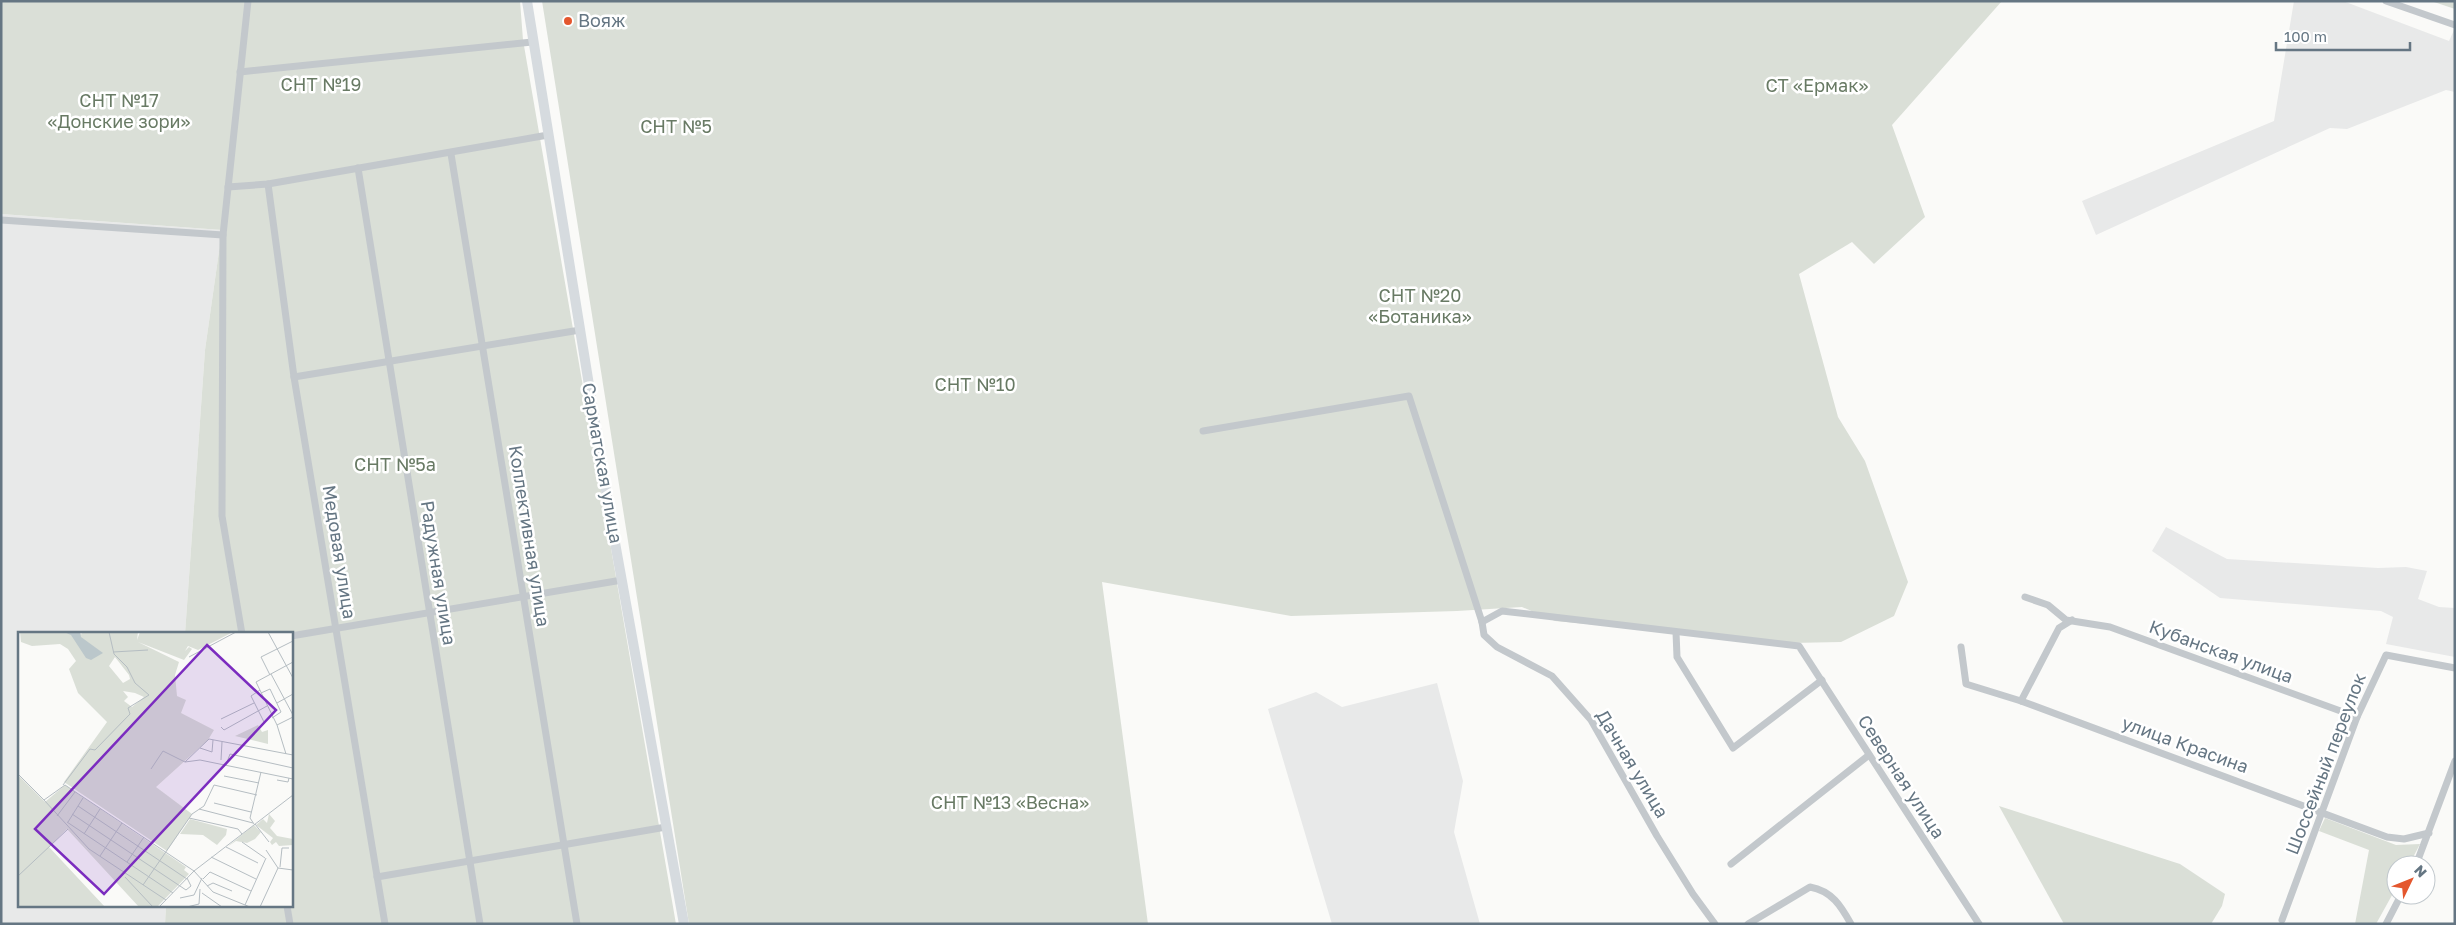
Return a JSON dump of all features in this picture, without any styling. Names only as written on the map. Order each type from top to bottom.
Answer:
[{"type":"main road","name":"Сарматская улица","points":[[527,1],[532,42],[622,580],[684,924]]},
{"type":"street","points":[[242,632],[222,516],[223,235],[248,1]]},
{"type":"street","points":[[2386,1],[2455,25]]},
{"type":"street","points":[[240,72],[532,42]]},
{"type":"street","points":[[228,187],[268,184],[451,154],[548,135]]},
{"type":"street","name":"Коллективная улица","points":[[451,154],[577,924]]},
{"type":"street","name":"Радужная улица","points":[[358,168],[480,924]]},
{"type":"street","name":"Медовая улица","points":[[268,184],[294,377],[385,924]]},
{"type":"street","points":[[1,220],[223,235]]},
{"type":"street","points":[[294,377],[580,330]]},
{"type":"street","name":"Дачная улица","points":[[1203,431],[1409,396],[1482,622],[1484,635],[1496,646],[1552,676],[1591,720],[1668,853],[1693,894],[1715,924]]},
{"type":"street","points":[[292,636],[622,580]]},
{"type":"street","points":[[2025,596],[2048,605],[2066,620],[2072,620]]},
{"type":"street","points":[[1482,622],[1502,612],[1676,632],[1677,657],[1733,748],[1822,680]]},
{"type":"street","points":[[2021,701],[2060,628],[2072,620]]},
{"type":"street","name":"Кубанская улица","points":[[2072,620],[2110,627],[2357,718]]},
{"type":"street","name":"Северная улица","points":[[1676,632],[1799,646],[1979,924]]},
{"type":"street","name":"улица Красина","points":[[1961,647],[1966,684],[2021,701],[2387,837],[2404,839],[2429,833]]},
{"type":"street","name":"Шоссейный переулок","points":[[2282,920],[2357,718],[2386,656],[2455,668]]},
{"type":"street","points":[[1731,864],[1869,755]]},
{"type":"street","points":[[2420,855],[2455,761]]},
{"type":"street","points":[[377,877],[666,826]]},
{"type":"street","points":[[1748,924],[1810,887],[1820,889],[1832,896],[1851,924]]},
{"type":"street","points":[[2386,924],[2396,905]]},
{"type":"street","points":[[287,908],[290,924]]},
{"type":"shaded area","points":[[2294,1],[2343,1],[2449,41],[2455,28],[2455,92],[2446,90],[2347,129],[2330,128],[2096,235],[2082,201],[2274,121]]},
{"type":"shaded area","points":[[1,214],[222,230],[205,350],[185,632],[18,632],[18,908],[166,908],[165,924],[1,924]]},
{"type":"shaded area","points":[[2166,527],[2227,559],[2378,568],[2406,567],[2427,571],[2418,599],[2439,607],[2455,608],[2455,657],[2386,644],[2393,617],[2381,611],[2220,598],[2152,551]]},
{"type":"shaded area","points":[[1437,683],[1463,781],[1454,832],[1480,924],[1332,924],[1268,709],[1316,692],[1342,707]]},
{"type":"green space","name":"СНТ №5а","points":[[1,1],[520,1],[523,40],[676,924],[165,924],[166,908],[292,908],[292,632],[185,632],[205,350],[222,230],[1,214]]},
{"type":"green space","points":[[542,1],[2002,1],[1892,125],[1925,217],[1874,264],[1852,242],[1799,274],[1838,417],[1865,461],[1908,582],[1894,616],[1841,642],[1791,643],[1555,621],[1522,607],[1291,616],[1102,582],[1148,924],[689,924]]},
{"type":"green space","points":[[2431,1],[2455,1],[2455,9]]},
{"type":"green space","points":[[1999,806],[2180,864],[2225,894],[2222,906],[2211,924],[2064,924]]},
{"type":"green space","points":[[2325,818],[2396,845],[2420,844],[2414,855],[2386,855],[2387,905],[2376,924],[2355,924],[2369,850],[2319,831]]},
{"type":"place","name":"Вояж","points":[[568,21]]},
{"type":"park label","name":"СНТ №19","points":[[321,85]]},
{"type":"park label","name":"СТ «Ермак»","points":[[1817,86]]},
{"type":"park label","name":"СНТ №17 «Донские зори»","points":[[119,111]]},
{"type":"park label","name":"СНТ №5","points":[[676,127]]},
{"type":"park label","name":"СНТ №20 «Ботаника»","points":[[1420,306]]},
{"type":"park label","name":"СНТ №10","points":[[975,385]]},
{"type":"park label","name":"СНТ №13 «Весна»","points":[[1010,803]]}]
